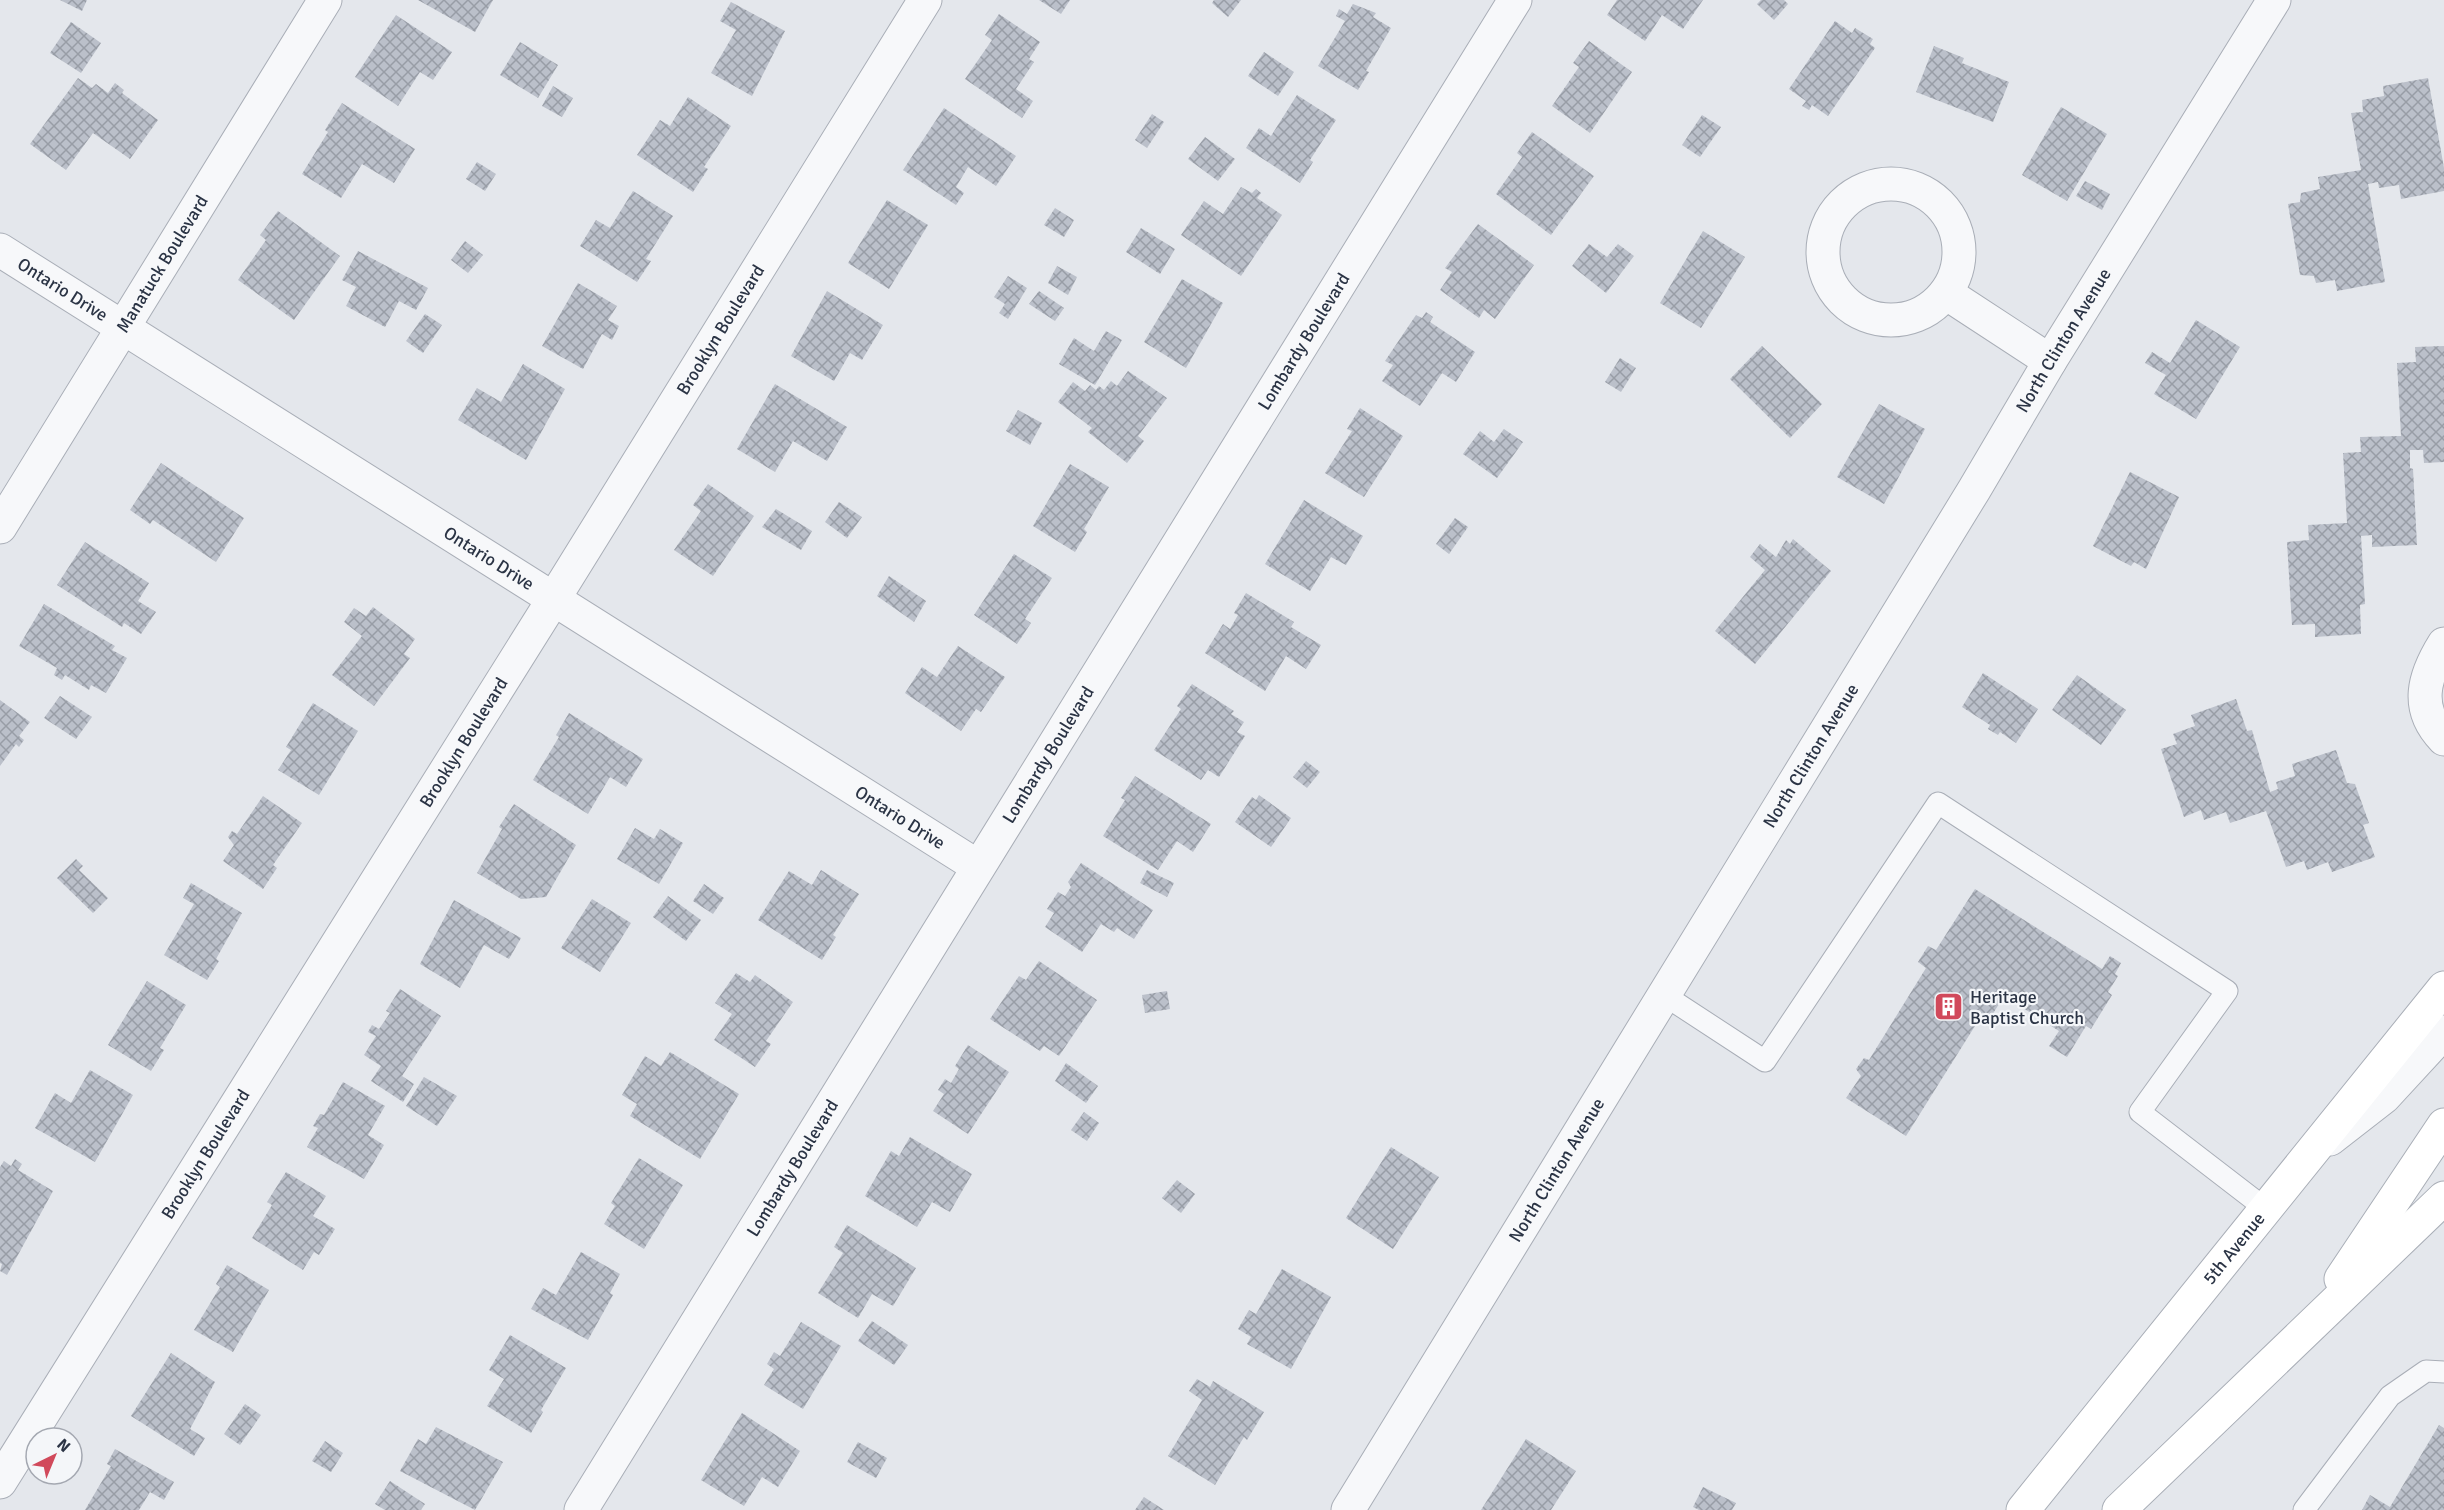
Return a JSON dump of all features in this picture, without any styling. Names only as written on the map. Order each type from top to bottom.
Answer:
[{"type":"main road","name":"5th Avenue","points":[[2023,1510],[2444,988]]},
{"type":"main road","points":[[2309,1328],[2444,1125]]},
{"type":"main road","points":[[2119,1510],[2444,1198]]},
{"type":"street","name":"Manatuck Boulevard","points":[[0,527],[325,0]]},
{"type":"street","name":"Brooklyn Boulevard","points":[[0,1482],[553,600],[925,0]]},
{"type":"street","name":"Lombardy Boulevard","points":[[581,1510],[740,1255],[977,866],[1515,0]]},
{"type":"street","name":"North Clinton Avenue","points":[[1348,1510],[2050,361],[2274,0]]},
{"type":"street","points":[[1899,184],[1932,197],[1947,213],[1957,235],[1958,265],[1946,293],[1929,309],[1906,319],[1887,321],[1864,315],[1840,298],[1824,268],[1823,242],[1833,214],[1852,195],[1875,185],[1899,184]]},
{"type":"street","name":"Ontario Drive","points":[[0,250],[977,866]]},
{"type":"street","points":[[1946,293],[2050,361]]},
{"type":"street","points":[[2444,644],[2429,669],[2423,689],[2427,708],[2444,739]]},
{"type":"street","points":[[2308,1156],[2384,1097],[2444,1032]]},
{"type":"lane","points":[[1664,995],[1765,1061],[1938,803],[2227,991],[2140,1112],[2266,1209]]},
{"type":"lane","points":[[2304,1510],[2390,1396],[2426,1371],[2444,1372]]},
{"type":"building","points":[[60,0],[87,0],[82,11]]},
{"type":"building","points":[[418,0],[493,0],[475,32]]},
{"type":"building","points":[[1039,0],[1070,0],[1061,14]]},
{"type":"building","points":[[1214,0],[1241,0],[1228,17],[1212,3]]},
{"type":"building","points":[[1617,0],[1703,0],[1683,29],[1662,15],[1645,41],[1607,15]]},
{"type":"building","points":[[1761,0],[1784,0],[1788,4],[1774,20],[1757,4]]},
{"type":"building","points":[[731,2],[785,31],[752,96],[711,73],[736,30],[720,21]]},
{"type":"building","points":[[1353,4],[1376,13],[1373,17],[1391,28],[1366,71],[1369,72],[1358,90],[1318,66],[1345,21],[1336,16],[1339,9],[1347,14]]},
{"type":"building","points":[[999,14],[1040,42],[1029,59],[1034,62],[1016,89],[1033,101],[1022,118],[965,79],[992,40],[985,35]]},
{"type":"building","points":[[396,15],[452,52],[433,80],[420,72],[398,106],[355,77]]},
{"type":"building","points":[[1835,21],[1852,33],[1855,28],[1873,39],[1870,44],[1875,48],[1828,116],[1812,105],[1809,110],[1802,106],[1806,101],[1789,89]]},
{"type":"building","points":[[71,22],[101,43],[81,73],[50,53]]},
{"type":"building","points":[[1589,41],[1632,72],[1590,133],[1552,106],[1579,67],[1573,63]]},
{"type":"building","points":[[520,42],[558,65],[538,98],[500,75]]},
{"type":"building","points":[[1934,46],[1964,58],[1962,63],[2009,82],[1993,122],[1916,92]]},
{"type":"building","points":[[1264,52],[1294,72],[1278,96],[1248,76]]},
{"type":"building","points":[[78,78],[92,88],[96,84],[108,93],[115,83],[124,90],[122,93],[158,120],[130,159],[93,133],[66,170],[30,144]]},
{"type":"building","points":[[2428,78],[2444,168],[2444,191],[2401,199],[2399,185],[2379,188],[2378,182],[2368,184],[2385,282],[2337,291],[2335,280],[2316,283],[2314,276],[2300,275],[2288,204],[2300,202],[2301,193],[2320,189],[2318,177],[2361,170],[2351,113],[2363,112],[2362,100],[2384,96],[2383,86]]},
{"type":"building","points":[[553,86],[573,98],[562,117],[542,106]]},
{"type":"building","points":[[1297,95],[1336,120],[1310,160],[1313,162],[1300,183],[1246,148],[1259,128],[1271,136]]},
{"type":"building","points":[[688,97],[731,126],[704,167],[708,169],[693,192],[637,155],[660,120],[670,126]]},
{"type":"building","points":[[342,103],[415,149],[394,183],[362,164],[341,198],[302,174],[328,132],[325,130]]},
{"type":"building","points":[[2061,107],[2107,134],[2067,201],[2022,175]]},
{"type":"building","points":[[944,108],[1016,156],[996,186],[968,167],[956,187],[964,193],[956,205],[903,170]]},
{"type":"building","points":[[1152,114],[1164,122],[1147,148],[1135,140]]},
{"type":"building","points":[[1702,115],[1721,127],[1700,157],[1682,145]]},
{"type":"building","points":[[1532,132],[1594,176],[1551,235],[1496,194],[1522,157],[1517,153]]},
{"type":"building","points":[[1205,137],[1235,159],[1218,181],[1188,159]]},
{"type":"building","points":[[477,162],[496,174],[485,191],[466,179]]},
{"type":"building","points":[[2085,181],[2110,194],[2102,210],[2076,196]]},
{"type":"building","points":[[1241,187],[1252,193],[1256,189],[1261,193],[1257,198],[1282,215],[1241,276],[1181,235],[1204,201],[1223,214]]},
{"type":"building","points":[[633,191],[673,216],[646,259],[651,261],[637,282],[580,246],[596,220],[610,228]]},
{"type":"building","points":[[887,200],[928,225],[889,289],[848,263]]},
{"type":"building","points":[[1055,208],[1074,220],[1064,237],[1044,225]]},
{"type":"building","points":[[278,211],[340,256],[294,320],[238,280],[266,240],[260,235]]},
{"type":"building","points":[[1478,224],[1534,265],[1495,319],[1484,310],[1479,318],[1440,290],[1452,272],[1445,268]]},
{"type":"building","points":[[1141,228],[1175,249],[1160,274],[1126,252]]},
{"type":"building","points":[[1703,231],[1745,257],[1701,328],[1660,303]]},
{"type":"building","points":[[465,241],[483,255],[468,273],[451,260]]},
{"type":"building","points":[[1589,244],[1607,257],[1618,244],[1634,256],[1606,293],[1572,266]]},
{"type":"building","points":[[358,251],[428,288],[416,310],[399,301],[385,327],[346,306],[356,287],[342,280]]},
{"type":"building","points":[[1057,266],[1077,277],[1068,295],[1048,283]]},
{"type":"building","points":[[1008,276],[1027,288],[1008,319],[999,313],[1005,304],[994,297]]},
{"type":"building","points":[[1182,279],[1223,303],[1186,368],[1144,342]]},
{"type":"building","points":[[578,283],[617,306],[608,320],[619,326],[612,340],[602,334],[583,369],[542,346]]},
{"type":"building","points":[[827,291],[883,325],[862,360],[850,353],[834,381],[791,356]]},
{"type":"building","points":[[1039,291],[1064,308],[1055,321],[1029,304]]},
{"type":"building","points":[[1426,312],[1433,317],[1430,322],[1475,352],[1456,382],[1442,373],[1420,406],[1382,381],[1393,365],[1385,361],[1416,315],[1422,318]]},
{"type":"building","points":[[425,314],[442,325],[423,353],[406,341]]},
{"type":"building","points":[[2196,320],[2240,347],[2196,419],[2154,394],[2166,375],[2145,363],[2152,352],[2170,363]]},
{"type":"building","points":[[1106,331],[1122,340],[1095,385],[1059,364],[1074,338],[1094,351]]},
{"type":"building","points":[[1762,346],[1822,404],[1790,438],[1730,379]]},
{"type":"building","points":[[2444,346],[2444,462],[2424,463],[2423,450],[2410,450],[2417,545],[2372,547],[2372,535],[2361,536],[2365,604],[2360,605],[2361,634],[2315,637],[2315,624],[2292,625],[2287,542],[2309,540],[2308,525],[2347,523],[2343,453],[2361,452],[2360,437],[2401,436],[2397,363],[2416,362],[2415,347]]},
{"type":"building","points":[[1620,358],[1636,368],[1621,392],[1605,382]]},
{"type":"building","points":[[523,364],[565,389],[526,460],[458,420],[477,388],[501,402]]},
{"type":"building","points":[[1128,371],[1167,398],[1138,436],[1144,441],[1127,463],[1088,432],[1092,428],[1058,402],[1073,382],[1085,391],[1090,385],[1096,390],[1099,386],[1104,390],[1111,381],[1117,386]]},
{"type":"building","points":[[775,384],[847,427],[827,461],[793,441],[775,472],[737,449]]},
{"type":"building","points":[[1879,404],[1925,429],[1884,504],[1837,477]]},
{"type":"building","points":[[1360,408],[1403,436],[1364,497],[1325,473],[1352,431],[1347,429]]},
{"type":"building","points":[[1018,410],[1042,423],[1030,445],[1006,431]]},
{"type":"building","points":[[1504,429],[1523,442],[1497,478],[1463,454],[1480,431],[1494,442]]},
{"type":"building","points":[[161,463],[244,518],[216,562],[153,520],[150,524],[130,510]]},
{"type":"building","points":[[1070,464],[1109,487],[1084,529],[1087,532],[1075,552],[1033,526]]},
{"type":"building","points":[[2130,472],[2179,497],[2146,569],[2134,562],[2131,566],[2093,546]]},
{"type":"building","points":[[708,484],[754,516],[713,576],[674,550],[701,511],[693,505]]},
{"type":"building","points":[[1304,500],[1363,536],[1346,565],[1331,557],[1310,591],[1265,564]]},
{"type":"building","points":[[839,502],[862,517],[847,538],[825,522]]},
{"type":"building","points":[[776,509],[812,531],[801,550],[762,527]]},
{"type":"building","points":[[1455,518],[1468,527],[1449,554],[1436,544]]},
{"type":"building","points":[[1793,539],[1831,571],[1755,664],[1715,631],[1765,570],[1750,557],[1760,544],[1776,557],[1786,540],[1790,544]]},
{"type":"building","points":[[85,542],[149,583],[138,601],[156,612],[141,634],[124,623],[122,627],[57,585]]},
{"type":"building","points":[[1014,554],[1052,578],[1025,619],[1031,623],[1017,644],[974,615]]},
{"type":"building","points":[[889,576],[926,601],[914,622],[877,596]]},
{"type":"building","points":[[1246,593],[1294,622],[1291,627],[1321,645],[1306,669],[1286,656],[1265,691],[1205,653],[1223,624],[1230,629],[1238,615],[1234,613]]},
{"type":"building","points":[[44,604],[115,646],[112,650],[127,658],[106,693],[91,685],[89,690],[65,675],[62,680],[54,675],[57,668],[19,646]]},
{"type":"building","points":[[373,607],[415,639],[404,654],[410,658],[374,706],[332,675],[362,636],[344,622],[354,608],[366,616]]},
{"type":"building","points":[[958,646],[1005,677],[981,712],[976,709],[961,731],[905,693],[922,667],[937,677]]},
{"type":"building","points":[[1983,673],[2038,709],[2016,743],[2000,732],[1998,735],[1988,729],[1990,725],[1962,707]]},
{"type":"building","points":[[2077,675],[2126,710],[2101,745],[2052,710]]},
{"type":"building","points":[[1192,684],[1234,711],[1231,714],[1244,722],[1237,732],[1245,736],[1219,777],[1208,770],[1201,780],[1154,750],[1181,709],[1177,706]]},
{"type":"building","points":[[60,696],[92,717],[76,739],[44,718]]},
{"type":"building","points":[[2236,699],[2247,731],[2252,730],[2270,792],[2278,789],[2276,782],[2295,776],[2292,764],[2336,750],[2347,783],[2355,784],[2369,823],[2363,825],[2375,857],[2332,872],[2328,862],[2307,870],[2304,861],[2286,867],[2266,811],[2230,823],[2226,812],[2204,820],[2201,810],[2184,817],[2161,749],[2177,744],[2173,734],[2195,726],[2191,715]]},
{"type":"building","points":[[0,700],[30,722],[19,736],[24,740],[19,747],[16,744],[0,766]]},
{"type":"building","points":[[313,703],[358,731],[319,795],[278,770],[291,750],[286,747]]},
{"type":"building","points":[[569,713],[643,759],[626,787],[610,777],[588,814],[533,780],[559,737],[556,735]]},
{"type":"building","points":[[1306,761],[1320,772],[1307,788],[1293,777]]},
{"type":"building","points":[[1135,776],[1211,824],[1193,852],[1177,841],[1158,870],[1103,836],[1125,800],[1121,798]]},
{"type":"building","points":[[1259,795],[1291,818],[1271,847],[1235,822],[1252,797],[1256,800]]},
{"type":"building","points":[[263,796],[302,823],[273,865],[277,868],[263,889],[223,861],[234,845],[228,837],[232,831],[237,834]]},
{"type":"building","points":[[514,804],[576,845],[546,897],[521,899],[477,873],[502,829],[499,827]]},
{"type":"building","points":[[635,828],[654,839],[660,829],[683,843],[659,884],[617,859]]},
{"type":"building","points":[[76,859],[83,866],[79,870],[108,898],[93,913],[57,878]]},
{"type":"building","points":[[1081,863],[1153,910],[1134,939],[1117,928],[1114,932],[1101,924],[1082,952],[1045,927],[1054,913],[1047,909],[1058,892],[1065,896],[1071,887],[1068,882]]},
{"type":"building","points":[[821,870],[859,894],[833,935],[836,937],[822,960],[758,920],[789,871],[812,885]]},
{"type":"building","points":[[1147,870],[1174,883],[1167,897],[1140,883]]},
{"type":"building","points":[[191,883],[242,913],[216,959],[219,961],[207,980],[164,955],[194,904],[183,898]]},
{"type":"building","points":[[704,884],[724,898],[713,914],[693,901]]},
{"type":"building","name":"Heritage Baptist Church","points":[[1975,889],[2102,969],[2110,956],[2121,963],[2115,974],[2118,976],[2108,992],[2112,995],[2091,1029],[2086,1026],[2067,1057],[2049,1046],[2059,1031],[2004,996],[1987,1023],[1980,1018],[1906,1136],[1846,1098],[1861,1076],[1856,1069],[1864,1058],[1869,1060],[1926,968],[1918,962],[1928,946],[1936,950]]},
{"type":"building","points":[[668,896],[701,920],[686,941],[653,917]]},
{"type":"building","points":[[592,899],[631,923],[600,972],[561,948]]},
{"type":"building","points":[[454,900],[521,938],[509,959],[484,945],[460,988],[420,964]]},
{"type":"building","points":[[1039,961],[1097,1000],[1059,1056],[1044,1046],[1040,1051],[990,1019],[1019,976],[1026,980]]},
{"type":"building","points":[[736,973],[750,982],[755,975],[793,1002],[766,1041],[771,1044],[755,1067],[714,1040],[732,1014],[715,1003]]},
{"type":"building","points":[[147,981],[186,1005],[160,1048],[164,1050],[151,1071],[108,1045]]},
{"type":"building","points":[[400,989],[441,1016],[402,1076],[414,1084],[403,1102],[371,1081],[381,1066],[364,1055],[376,1036],[368,1032],[372,1025],[379,1029],[390,1013],[386,1011]]},
{"type":"building","points":[[1167,991],[1170,1009],[1145,1013],[1142,995]]},
{"type":"building","points":[[968,1045],[1009,1072],[968,1134],[933,1111],[944,1094],[938,1090],[945,1079],[951,1083],[959,1069],[955,1066]]},
{"type":"building","points":[[670,1052],[739,1094],[700,1159],[630,1116],[637,1104],[622,1095],[645,1056],[661,1066]]},
{"type":"building","points":[[1066,1063],[1098,1086],[1086,1103],[1055,1081]]},
{"type":"building","points":[[90,1070],[133,1095],[95,1162],[35,1128],[55,1093],[71,1103]]},
{"type":"building","points":[[424,1077],[457,1096],[437,1126],[406,1106]]},
{"type":"building","points":[[343,1082],[385,1106],[368,1135],[384,1145],[364,1179],[307,1147],[318,1128],[313,1126],[320,1114],[324,1115]]},
{"type":"building","points":[[1084,1112],[1099,1123],[1087,1141],[1071,1130]]},
{"type":"building","points":[[910,1137],[972,1174],[950,1212],[932,1202],[917,1227],[865,1196],[891,1151],[899,1156]]},
{"type":"building","points":[[1391,1147],[1439,1177],[1393,1249],[1346,1218]]},
{"type":"building","points":[[639,1158],[683,1185],[644,1249],[604,1224],[615,1206],[611,1203]]},
{"type":"building","points":[[15,1159],[22,1164],[18,1170],[53,1191],[7,1275],[0,1271],[2,1264],[0,1263],[0,1167],[4,1161],[11,1166]]},
{"type":"building","points":[[286,1172],[326,1196],[313,1216],[335,1229],[319,1255],[314,1252],[303,1270],[252,1238],[272,1205],[267,1202]]},
{"type":"building","points":[[1177,1180],[1195,1194],[1181,1213],[1162,1198]]},
{"type":"building","points":[[847,1225],[916,1268],[893,1306],[872,1294],[858,1318],[818,1293],[843,1253],[834,1247]]},
{"type":"building","points":[[581,1252],[620,1274],[610,1293],[613,1295],[588,1340],[531,1309],[543,1288],[556,1295]]},
{"type":"building","points":[[227,1265],[269,1290],[233,1352],[194,1330],[220,1287],[216,1284]]},
{"type":"building","points":[[1282,1269],[1331,1297],[1291,1369],[1247,1344],[1251,1337],[1238,1329],[1249,1310],[1256,1314]]},
{"type":"building","points":[[872,1321],[908,1345],[894,1365],[858,1341]]},
{"type":"building","points":[[801,1322],[841,1346],[803,1409],[764,1385],[774,1369],[767,1364],[774,1352],[780,1356]]},
{"type":"building","points":[[510,1335],[566,1368],[541,1410],[543,1412],[531,1433],[487,1406],[504,1379],[489,1370]]},
{"type":"building","points":[[171,1353],[215,1382],[190,1429],[205,1438],[194,1456],[131,1416]]},
{"type":"building","points":[[1197,1379],[1210,1387],[1213,1381],[1264,1412],[1247,1440],[1244,1437],[1215,1485],[1168,1456],[1202,1400],[1189,1391]]},
{"type":"building","points":[[245,1404],[261,1415],[240,1445],[224,1434]]},
{"type":"building","points":[[742,1413],[800,1451],[778,1487],[762,1477],[744,1506],[701,1480]]},
{"type":"building","points":[[2439,1425],[2444,1428],[2444,1510],[2362,1510],[2370,1495],[2390,1507]]},
{"type":"building","points":[[436,1427],[503,1462],[475,1510],[400,1471],[418,1439],[426,1444]]},
{"type":"building","points":[[1526,1439],[1576,1471],[1551,1510],[1481,1510]]},
{"type":"building","points":[[325,1441],[343,1453],[331,1472],[312,1461]]},
{"type":"building","points":[[858,1442],[887,1458],[876,1478],[847,1462]]},
{"type":"building","points":[[115,1449],[174,1482],[164,1500],[150,1492],[139,1510],[85,1510],[111,1466],[107,1464]]},
{"type":"building","points":[[390,1481],[425,1504],[421,1510],[385,1510],[375,1504]]},
{"type":"building","points":[[1703,1487],[1736,1503],[1732,1510],[1699,1510],[1693,1507]]},
{"type":"building","points":[[1144,1497],[1164,1510],[1135,1510]]},
{"type":"place","name":"Heritage Baptist Church","points":[[1949,1007]]}]
